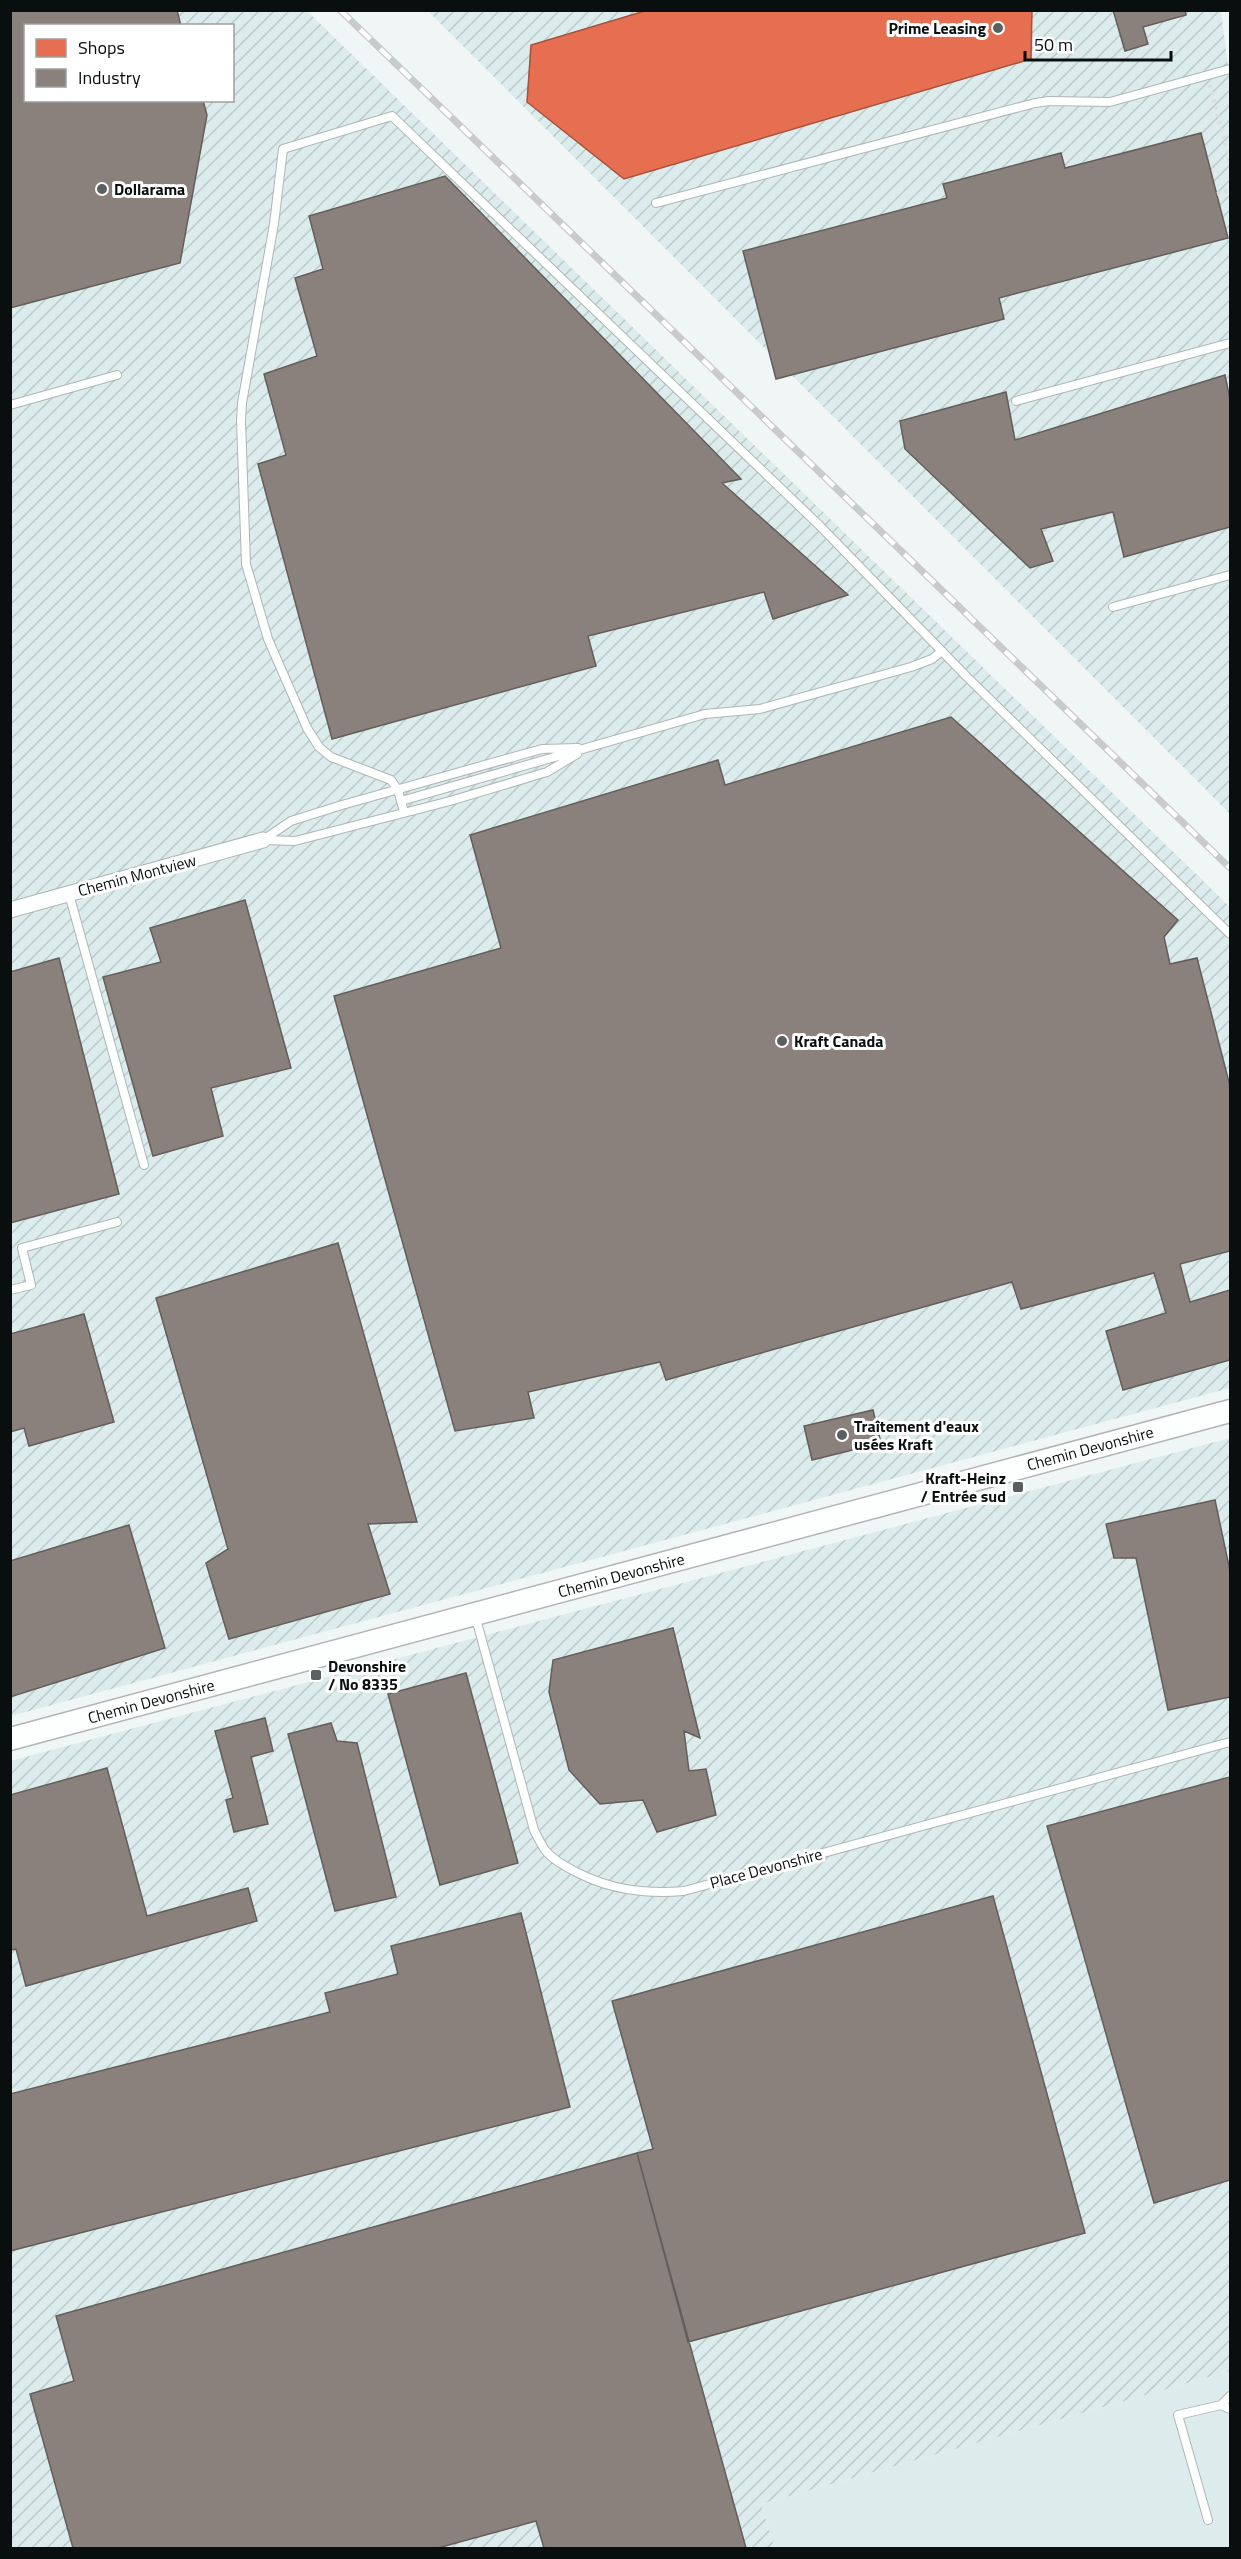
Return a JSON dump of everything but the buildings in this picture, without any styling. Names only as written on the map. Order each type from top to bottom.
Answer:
[{"type":"street","name":"Chemin Montview","points":[[10,910],[263,840]]},
{"type":"street","name":"Chemin Devonshire","points":[[10,1739],[1230,1411]]},
{"type":"lane","points":[[657,203],[1035,103],[1110,102],[1230,69]]},
{"type":"lane","points":[[404,812],[398,789],[392,780],[331,757],[319,747],[307,728],[268,639],[246,564],[241,421],[242,403],[277,207],[283,149],[392,116],[819,525],[942,651],[1230,933]]},
{"type":"lane","points":[[1016,401],[1230,343]]},
{"type":"lane","points":[[10,405],[117,375]]},
{"type":"lane","points":[[1113,607],[1230,575]]},
{"type":"lane","points":[[401,801],[705,714],[760,709],[924,663],[942,651]]},
{"type":"lane","points":[[263,840],[291,821],[398,789],[542,749],[588,748]]},
{"type":"lane","points":[[263,840],[295,841],[547,772],[588,748]]},
{"type":"lane","points":[[69,894],[144,1165]]},
{"type":"lane","points":[[10,1290],[31,1285],[22,1248],[117,1222]]},
{"type":"lane","name":"Place Devonshire","points":[[475,1614],[534,1830],[545,1850],[562,1865],[608,1887],[630,1891],[657,1893],[684,1891],[1230,1742]]},
{"type":"lane","points":[[1208,2520],[1178,2415],[1221,2405],[1230,2396]]},
{"type":"lane","points":[[1221,2405],[1230,2409]]},
{"type":"path","points":[[1207,75],[1230,163]]},
{"type":"path","points":[[1217,194],[1230,190]]},
{"type":"shaded area","points":[[11,11],[307,11],[1230,907],[1230,1388],[11,1716]]},
{"type":"shaded area","points":[[428,11],[1221,11],[1230,81],[1230,814]]},
{"type":"shaded area","points":[[1230,1438],[1230,2371],[761,2504],[775,2548],[11,2548],[10,1761]]},
{"type":"shaded area","points":[[1230,2371],[1230,2548],[775,2548],[761,2504]]},
{"type":"railway","points":[[340,10],[1230,868]]},
{"type":"place","name":"Prime Leasing","points":[[998,28]]},
{"type":"place","name":"Dollarama","points":[[102,189]]},
{"type":"place","name":"Kraft Canada","points":[[782,1041]]},
{"type":"place","name":"Traîtement d'eaux usées Kraft","points":[[842,1435]]},
{"type":"place","name":"Kraft-Heinz / Entrée sud","points":[[1018,1487]]},
{"type":"place","name":"Devonshire / No 8335","points":[[316,1675]]}]
